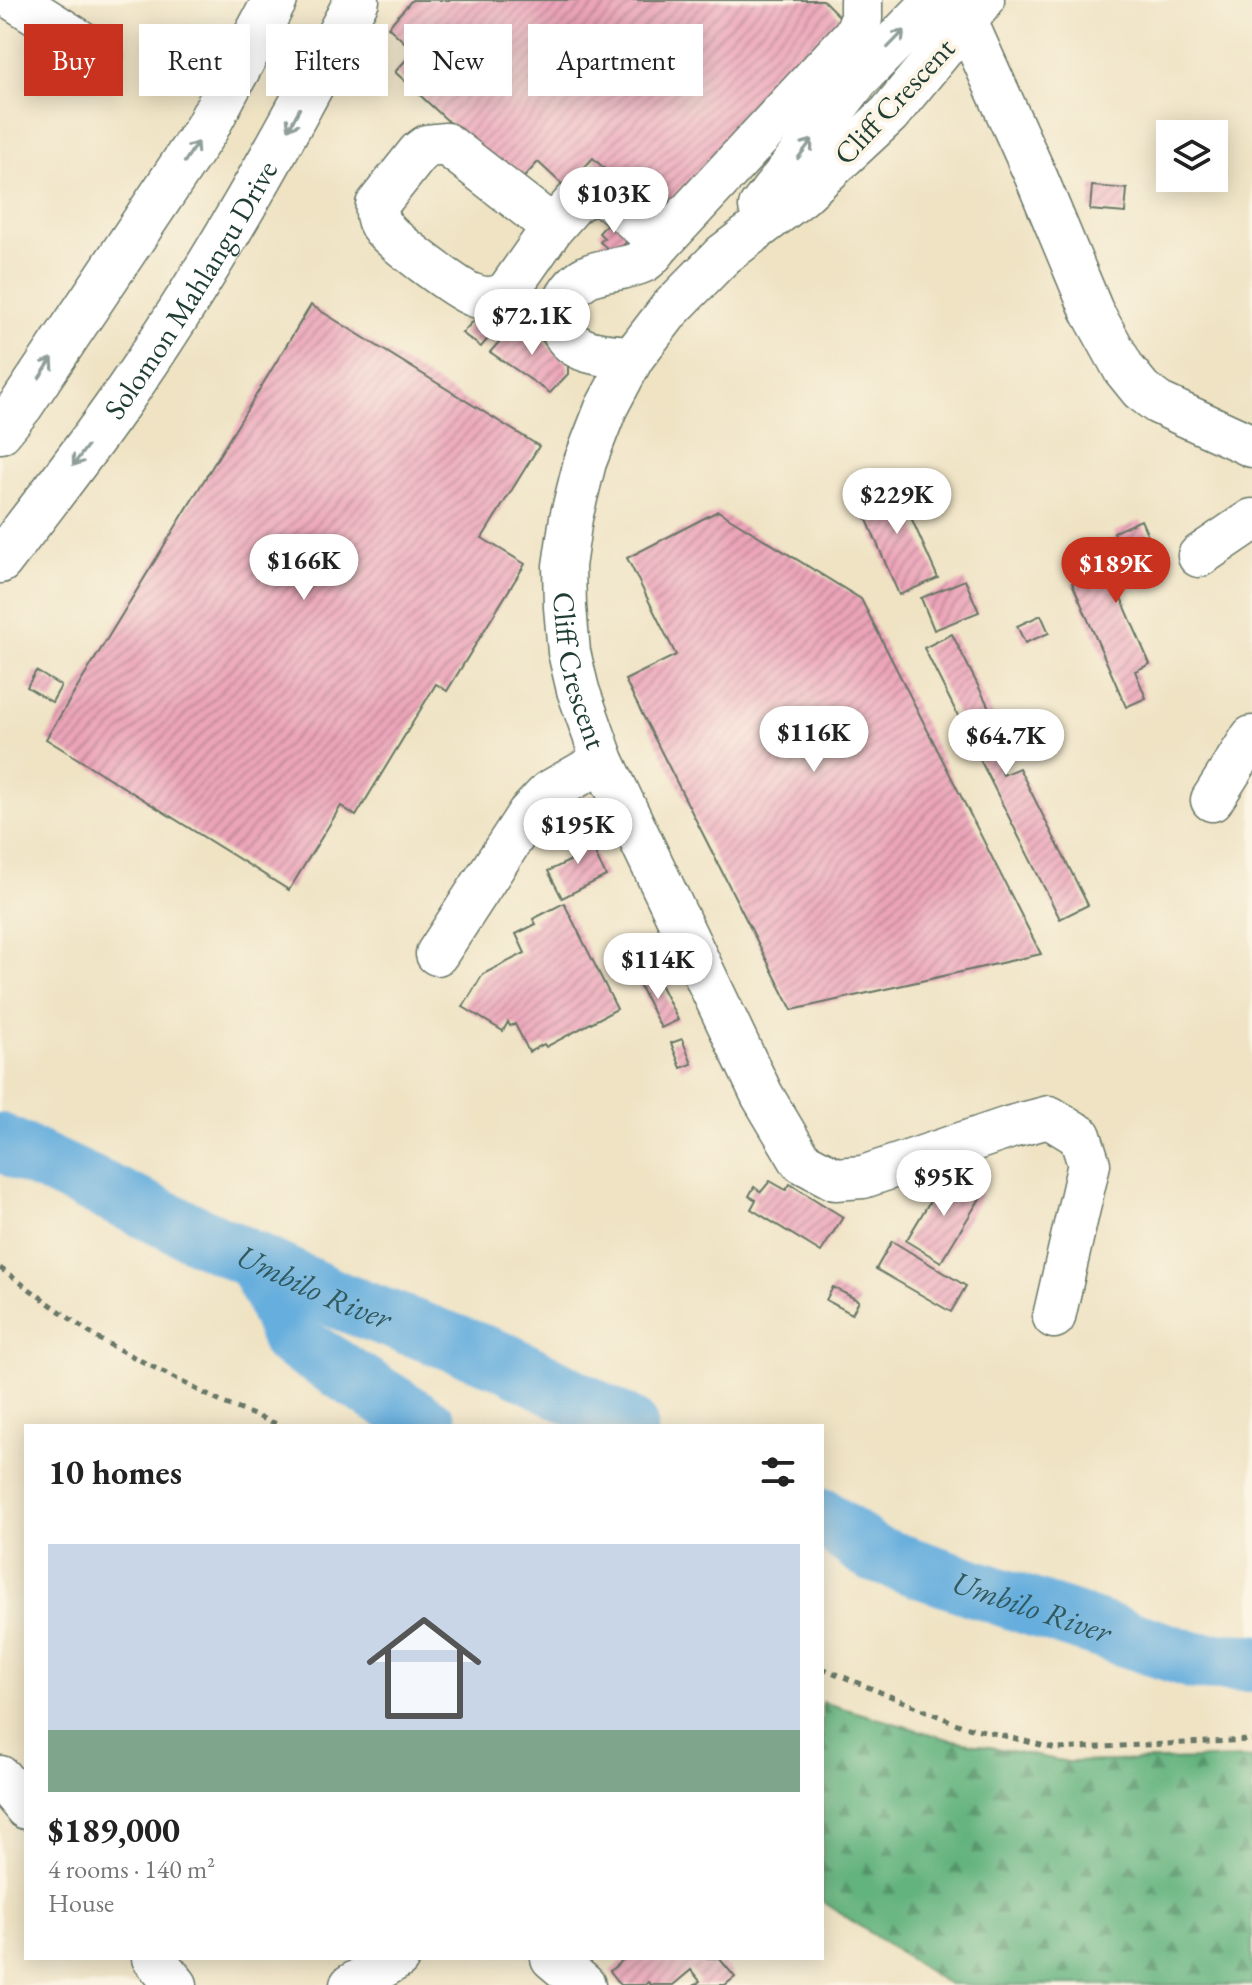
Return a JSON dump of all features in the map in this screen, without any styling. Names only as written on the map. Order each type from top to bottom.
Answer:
[{"type":"highway","name":"Solomon Mahlangu Drive","points":[[0,561],[124,395],[202,275],[285,136],[357,0]]},
{"type":"highway","points":[[0,431],[22,404],[189,155],[265,12]]},
{"type":"street","points":[[15,0],[53,24]]},
{"type":"street","points":[[633,357],[599,354],[583,350],[571,342],[563,332],[560,320],[561,307],[568,294],[582,278],[646,260],[855,34],[861,19],[861,0]]},
{"type":"street","points":[[960,6],[1092,311],[1124,369],[1141,390],[1158,403],[1252,446]]},
{"type":"street","name":"Cliff Crescent","points":[[960,6],[858,79],[723,255],[670,309],[633,357],[606,408],[585,462],[571,518],[564,566],[569,652],[578,690],[603,761],[762,1095],[801,1161],[835,1179],[863,1177],[1049,1117],[1080,1136],[1089,1164],[1054,1317]]},
{"type":"street","points":[[553,227],[576,201],[597,195],[610,199],[626,210],[661,243]]},
{"type":"street","points":[[1199,556],[1252,520]]},
{"type":"street","points":[[1212,800],[1252,737]]},
{"type":"street","points":[[437,954],[528,814],[549,792],[603,761]]},
{"type":"street","points":[[0,1777],[24,1806]]},
{"type":"street","points":[[155,1960],[176,1985]]},
{"type":"street","points":[[351,1985],[395,1960]]},
{"type":"street","points":[[554,1960],[584,1985]]},
{"type":"path","points":[[0,1268],[97,1338],[221,1402],[277,1424]]},
{"type":"path","points":[[824,1669],[960,1725],[1057,1749],[1252,1740]]},
{"type":"green space","points":[[824,1703],[948,1739],[1068,1762],[1252,1758],[1252,1985],[949,1985],[824,1902]]},
{"type":"building","points":[[412,0],[823,0],[841,18],[663,212],[647,197],[641,203],[593,158],[566,188],[538,162],[517,185],[421,96],[512,96],[512,24],[404,24],[404,42],[388,27]]},
{"type":"building","points":[[404,62],[404,80],[395,72]]},
{"type":"building","points":[[1092,186],[1127,189],[1125,213],[1090,210]]},
{"type":"building","points":[[615,215],[629,239],[621,248],[608,249],[600,242],[604,238],[599,233]]},
{"type":"building","points":[[311,305],[539,446],[482,538],[525,564],[447,691],[436,684],[356,816],[341,806],[289,890],[46,739]]},
{"type":"building","points":[[481,313],[489,314],[500,324],[481,347],[462,333]]},
{"type":"building","points":[[519,320],[568,364],[568,374],[550,393],[490,352]]},
{"type":"building","points":[[893,477],[938,578],[899,595],[856,494]]},
{"type":"building","points":[[718,511],[861,599],[1041,954],[792,1010],[625,680],[676,655],[627,558]]},
{"type":"building","points":[[1141,520],[1153,547],[1142,551],[1150,568],[1115,584],[1150,664],[1135,671],[1146,698],[1126,707],[1072,583],[1088,576],[1078,554],[1116,537],[1114,532]]},
{"type":"building","points":[[965,580],[979,612],[934,630],[921,598]]},
{"type":"building","points":[[1041,615],[1049,633],[1025,643],[1017,626]]},
{"type":"building","points":[[952,634],[1013,755],[997,763],[1003,775],[1019,768],[1088,905],[1060,919],[924,648]]},
{"type":"building","points":[[36,671],[61,686],[52,702],[27,687]]},
{"type":"building","points":[[558,810],[571,819],[563,831],[550,822]]},
{"type":"building","points":[[579,821],[606,876],[562,898],[548,871],[578,857],[568,838]]},
{"type":"building","points":[[564,903],[617,1009],[546,1047],[544,1044],[529,1052],[515,1024],[510,1026],[508,1022],[503,1031],[463,1007],[483,974],[525,953],[516,934],[536,924],[533,919]]},
{"type":"building","points":[[655,974],[678,1020],[661,1028],[638,983]]},
{"type":"building","points":[[682,1039],[692,1064],[681,1068],[671,1043]]},
{"type":"building","points":[[947,1173],[982,1195],[941,1262],[906,1241]]},
{"type":"building","points":[[770,1181],[786,1190],[790,1184],[843,1217],[821,1252],[751,1209],[756,1200],[749,1196],[754,1187],[761,1192]]},
{"type":"building","points":[[892,1241],[966,1286],[951,1312],[876,1269]]},
{"type":"building","points":[[833,1287],[859,1301],[852,1314],[826,1300]]},
{"type":"building","points":[[623,1960],[721,1960],[735,1977],[725,1985],[695,1985],[700,1981],[691,1970],[673,1985],[651,1985],[648,1982],[645,1985],[621,1985],[610,1971]]},
{"type":"waterway","name":"Umbilo River","points":[[0,1142],[340,1301],[506,1362],[625,1424]]},
{"type":"waterway","points":[[254,1260],[290,1339],[426,1424]]},
{"type":"waterway","name":"Umbilo River","points":[[824,1518],[872,1553],[1031,1607],[1195,1661],[1252,1663]]}]
